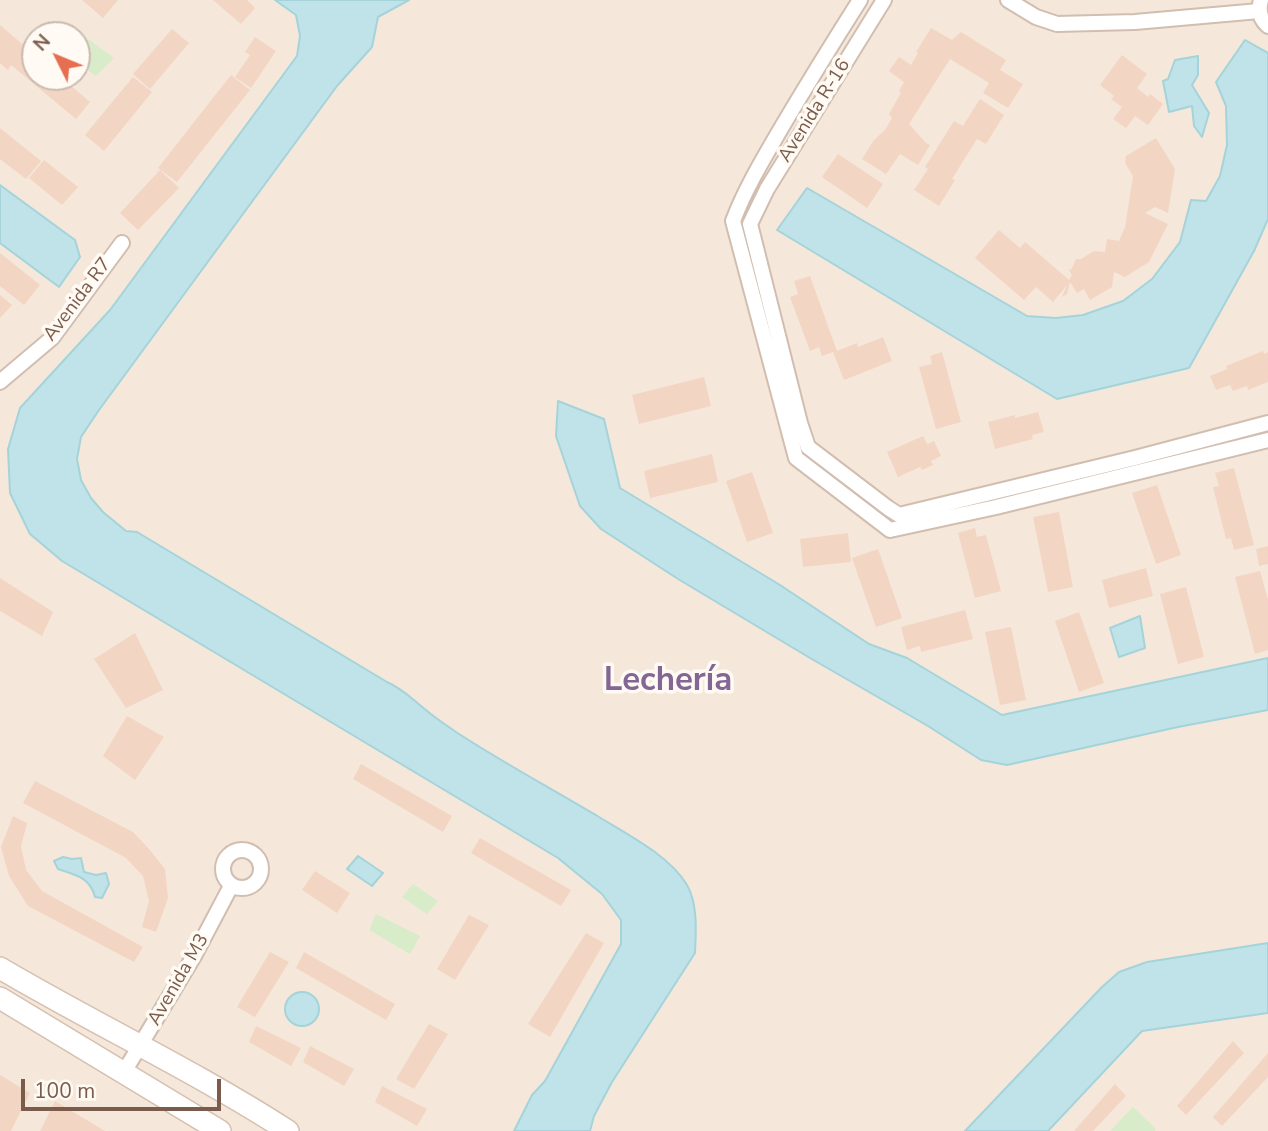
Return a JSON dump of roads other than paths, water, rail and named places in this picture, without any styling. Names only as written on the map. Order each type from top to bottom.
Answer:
[{"type":"street","name":"Avenida R-16","points":[[733,222],[741,200],[769,150],[860,0]]},
{"type":"street","name":"Avenida R-16","points":[[750,224],[767,189],[884,0]]},
{"type":"street","points":[[1008,0],[1036,17],[1057,24],[1135,22],[1260,5],[1263,21],[1268,26]]},
{"type":"street","points":[[1268,423],[1085,478],[996,507],[890,530],[796,458],[733,222],[750,224],[808,447],[900,515],[1085,478],[1268,440]]},
{"type":"street","name":"Avenida R7","points":[[0,382],[52,338],[122,243]]},
{"type":"street","name":"Avenida M3","points":[[124,1072],[194,956],[231,886]]},
{"type":"street","points":[[0,968],[245,1103],[288,1131]]},
{"type":"street","points":[[0,998],[220,1131]]},
{"type":"water","points":[[275,0],[409,0],[378,17],[372,47],[337,86],[99,410],[81,437],[77,459],[81,480],[103,512],[126,531],[137,532],[398,688],[473,743],[647,846],[679,874],[693,901],[695,953],[612,1082],[594,1116],[590,1131],[514,1131],[532,1095],[545,1081],[621,944],[621,920],[602,894],[558,858],[62,561],[30,534],[10,493],[8,449],[20,408],[110,310],[297,56],[300,36],[296,15]]},
{"type":"water","points":[[1245,40],[1268,53],[1268,219],[1254,251],[1189,368],[1057,399],[777,230],[807,188],[1027,316],[1056,318],[1083,315],[1123,301],[1152,279],[1180,242],[1191,200],[1206,201],[1220,176],[1227,145],[1226,106],[1216,82]]},
{"type":"water","points":[[1198,56],[1198,75],[1192,85],[1209,113],[1202,137],[1194,126],[1192,106],[1169,112],[1163,81],[1168,79],[1175,60]]},
{"type":"water","points":[[0,185],[75,240],[80,257],[59,287],[0,243]]},
{"type":"water","points":[[558,401],[604,419],[620,488],[780,585],[869,644],[907,658],[1002,715],[1268,658],[1268,710],[1007,765],[981,760],[678,579],[601,529],[580,506],[556,436]]},
{"type":"water","points":[[1140,616],[1145,648],[1119,657],[1110,628]]},
{"type":"water","points":[[358,856],[383,873],[372,886],[347,869]]},
{"type":"water","points":[[63,857],[81,858],[84,872],[96,875],[106,873],[109,884],[102,898],[95,897],[86,881],[58,869],[54,861]]},
{"type":"water","points":[[1268,943],[1268,1013],[1142,1031],[1048,1131],[965,1131],[1119,972],[1147,962]]},
{"type":"water","points":[[302,992],[314,997],[319,1009],[314,1021],[302,1026],[290,1021],[285,1009],[290,997]]},
{"type":"district","name":"Lechería","points":[[668,682]]}]
